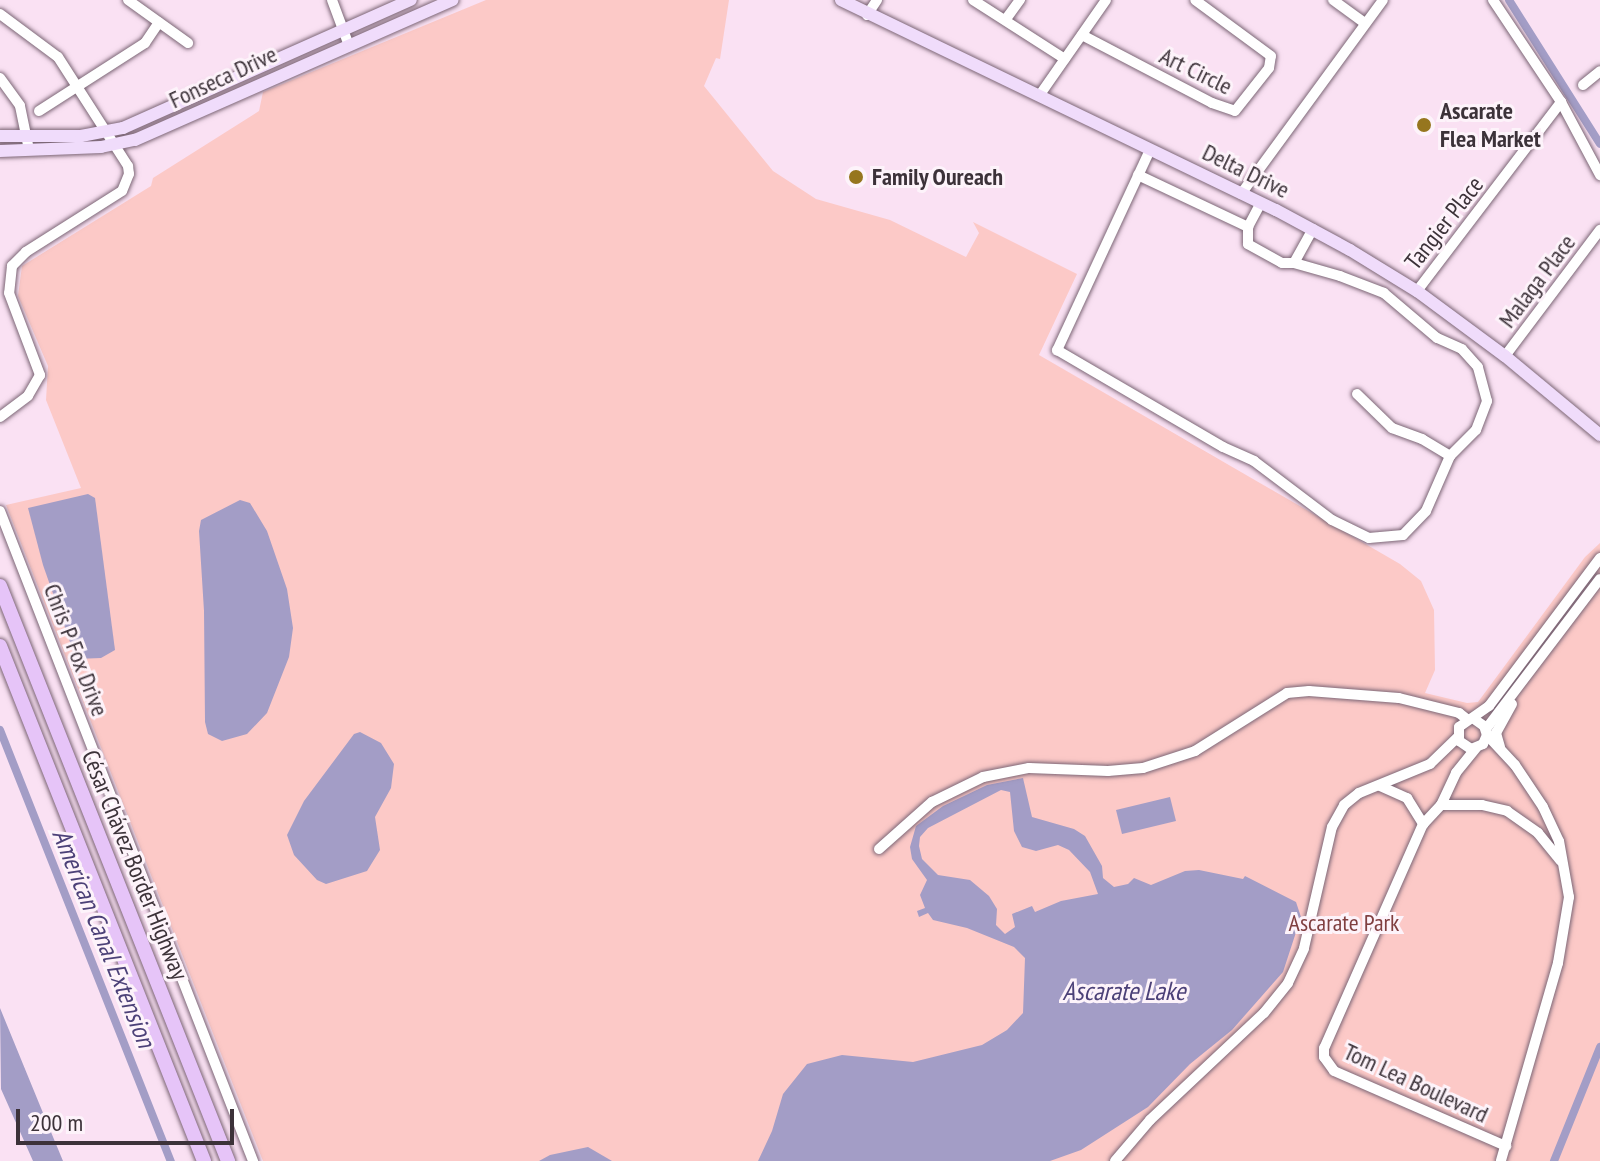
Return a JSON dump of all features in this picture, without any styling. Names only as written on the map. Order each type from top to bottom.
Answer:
[{"type":"highway","name":"César Chávez Border Highway","points":[[0,586],[228,1161]]},
{"type":"highway","name":"César Chávez Border Highway","points":[[0,646],[204,1161]]},
{"type":"main road","name":"Fonseca Drive","points":[[0,151],[28,143],[107,133],[139,122],[411,0]]},
{"type":"main road","name":"Fonseca Drive","points":[[0,136],[28,143],[114,145],[162,129],[348,43],[453,0]]},
{"type":"main road","name":"Delta Drive","points":[[841,0],[1313,229],[1417,291],[1505,356],[1600,435]]},
{"type":"street","points":[[128,0],[188,43]]},
{"type":"street","points":[[332,0],[348,43]]},
{"type":"street","points":[[867,15],[877,0]]},
{"type":"street","points":[[973,0],[1065,59]]},
{"type":"street","points":[[1006,19],[1020,0]]},
{"type":"street","points":[[1039,96],[1106,0]]},
{"type":"street","name":"Art Circle","points":[[1082,35],[1212,103],[1237,110],[1269,68],[1271,56],[1195,0]]},
{"type":"street","points":[[1333,0],[1365,23]]},
{"type":"street","points":[[1241,194],[1383,0]]},
{"type":"street","points":[[1493,0],[1561,102],[1600,175]]},
{"type":"street","points":[[0,14],[54,54],[128,166],[125,187],[26,252],[12,266],[9,293],[40,375],[28,396],[0,417]]},
{"type":"street","points":[[39,111],[145,43],[159,22]]},
{"type":"street","points":[[1583,85],[1600,71]]},
{"type":"street","points":[[0,78],[15,95],[22,111],[28,143]]},
{"type":"street","name":"Tangier Place","points":[[1417,291],[1561,102]]},
{"type":"street","points":[[1150,150],[1057,346],[1061,355],[1223,447],[1254,461],[1332,520],[1369,538],[1403,535],[1426,511],[1450,456],[1476,430],[1487,401],[1478,367],[1462,349],[1437,338],[1384,293],[1294,263],[1282,263],[1248,244],[1248,227],[1261,203]]},
{"type":"street","points":[[1138,175],[1248,227]]},
{"type":"street","points":[[1294,263],[1313,229]]},
{"type":"street","name":"Malaga Place","points":[[1505,356],[1600,230]]},
{"type":"street","points":[[1357,394],[1392,428],[1422,439],[1450,456]]},
{"type":"street","name":"Chris P Fox Drive","points":[[0,511],[253,1161]]},
{"type":"street","points":[[1506,755],[1496,733],[1516,693],[1599,561]]},
{"type":"street","points":[[1467,717],[1489,706],[1600,579]]},
{"type":"street","points":[[879,849],[932,802],[983,777],[1029,768],[1108,771],[1143,768],[1195,751],[1287,693],[1309,691],[1399,698],[1467,717],[1487,732],[1543,807],[1559,841],[1569,897],[1566,927],[1501,1161]]},
{"type":"street","name":"Tom Lea Boulevard","points":[[1506,1146],[1334,1071],[1324,1057],[1324,1048],[1423,824],[1441,805],[1456,773],[1483,744],[1487,732],[1516,693]]},
{"type":"street","points":[[1115,1161],[1150,1120],[1264,1013],[1288,983],[1304,948],[1337,815],[1352,797],[1430,764],[1458,734],[1467,717],[1489,706]]},
{"type":"street","points":[[1434,707],[1458,734],[1462,745],[1476,748]]},
{"type":"street","points":[[1377,786],[1407,798],[1423,824]]},
{"type":"street","points":[[1441,805],[1482,805],[1507,811],[1538,833],[1565,866]]},
{"type":"green space","name":"Ascarate Park","points":[[486,0],[729,0],[720,59],[716,58],[704,86],[773,171],[816,199],[890,220],[966,257],[979,233],[973,222],[1077,274],[1039,355],[1400,564],[1421,581],[1434,610],[1435,670],[1425,693],[1467,703],[1478,702],[1585,557],[1600,543],[1600,1161],[263,1161],[6,505],[81,488],[46,400],[48,366],[18,296],[22,266],[151,186],[153,178],[259,111],[263,92]]},
{"type":"water","points":[[88,494],[95,498],[115,650],[101,658],[76,659],[43,565],[28,508]]},
{"type":"water","points":[[240,500],[250,503],[267,531],[287,589],[293,628],[289,657],[267,713],[247,734],[222,741],[208,734],[205,722],[204,611],[199,531],[201,520]]},
{"type":"water","points":[[360,732],[381,743],[394,764],[391,788],[375,817],[380,850],[367,871],[326,884],[317,880],[294,855],[287,835],[304,801],[354,734]]},
{"type":"water","name":"Ascarate Lake","points":[[1023,778],[1032,817],[1074,829],[1085,836],[1102,866],[1103,878],[1114,887],[1128,884],[1134,878],[1151,885],[1185,871],[1199,870],[1243,879],[1245,876],[1296,902],[1301,917],[1283,972],[1232,1030],[1190,1064],[1148,1107],[1081,1150],[1050,1161],[758,1161],[772,1131],[783,1094],[807,1064],[842,1055],[913,1062],[982,1045],[1007,1030],[1023,1013],[1025,958],[1014,947],[967,928],[933,920],[928,913],[919,917],[917,911],[925,908],[920,895],[927,880],[912,859],[910,847],[916,826],[943,806],[987,785]],"holes":[[[1001,790],[1010,792],[1014,831],[1022,847],[1036,851],[1058,845],[1069,850],[1090,872],[1098,894],[1061,901],[1035,912],[1032,906],[1012,914],[1015,927],[1005,934],[996,925],[997,909],[989,896],[970,880],[938,875],[922,859],[919,846],[920,837],[928,828]]]},
{"type":"water","points":[[1170,797],[1176,821],[1122,834],[1116,810]]},
{"type":"water","points":[[0,1008],[63,1161],[33,1161],[1,1089]]},
{"type":"water","points":[[588,1147],[612,1161],[539,1161],[550,1155]]},
{"type":"waterway","points":[[1509,0],[1600,144]]},
{"type":"waterway","name":"American Canal Extension","points":[[0,730],[171,1161]]},
{"type":"waterway","points":[[1554,1161],[1600,1047]]},
{"type":"place","name":"Ascarate Flea Market","points":[[1424,125]]},
{"type":"place","name":"Family Oureach","points":[[856,177]]}]
